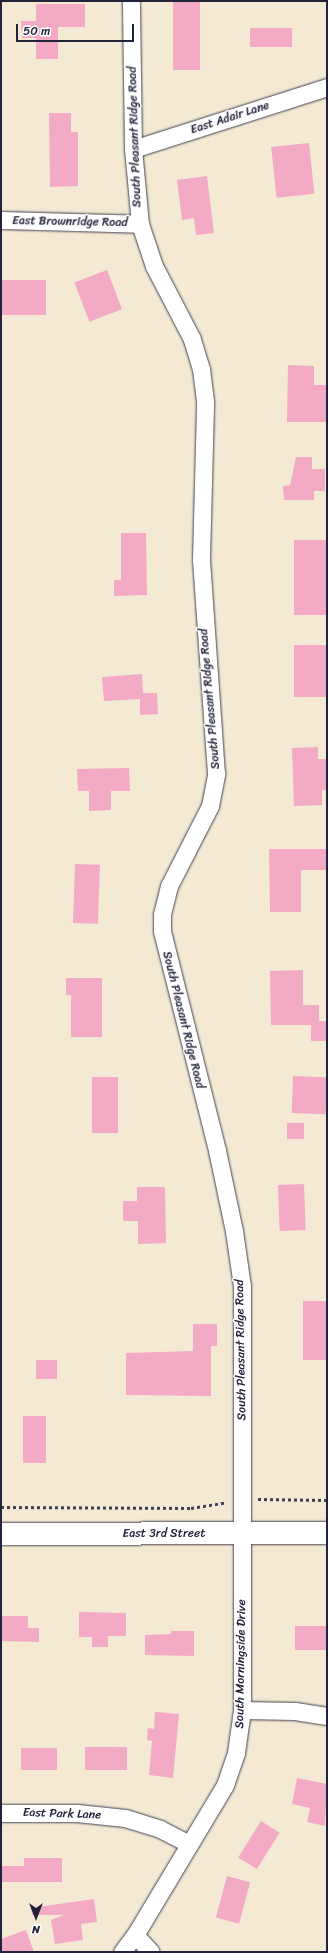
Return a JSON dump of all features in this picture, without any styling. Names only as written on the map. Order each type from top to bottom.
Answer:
[{"type":"highway","name":"East 3rd Street","points":[[1,1534],[241,1534],[327,1532]]},
{"type":"street","name":"South Pleasant Ridge Road","points":[[131,1],[133,149],[140,224],[154,266],[192,339],[201,368],[205,401],[201,559],[216,774],[210,806],[169,886],[162,914],[162,931],[234,1231],[242,1286],[241,1534]]},
{"type":"street","name":"East Adair Lane","points":[[133,149],[327,87]]},
{"type":"street","name":"East Brownridge Road","points":[[1,220],[140,224]]},
{"type":"street","name":"South Morningside Drive","points":[[122,1952],[135,1936],[188,1844],[211,1811],[230,1774],[240,1735],[242,1710],[241,1534]]},
{"type":"street","points":[[242,1710],[295,1711],[327,1716]]},
{"type":"street","name":"East Park Lane","points":[[1,1813],[77,1813],[125,1818],[160,1829],[188,1844]]},
{"type":"street","points":[[135,1936],[150,1952]]},
{"type":"path","points":[[1,1507],[191,1508],[241,1499],[327,1500]]},
{"type":"building","points":[[173,1],[200,1],[200,70],[173,70]]},
{"type":"building","points":[[36,4],[85,4],[85,27],[58,27],[58,59],[36,59],[36,38],[22,38],[21,21],[36,21]]},
{"type":"building","points":[[250,28],[292,28],[292,47],[250,47]]},
{"type":"building","points":[[49,113],[71,113],[71,132],[78,132],[78,186],[50,187]]},
{"type":"building","points":[[309,143],[314,194],[277,198],[271,147]]},
{"type":"building","points":[[207,176],[214,233],[196,235],[194,218],[182,220],[177,180]]},
{"type":"building","points":[[107,270],[122,309],[89,322],[74,283]]},
{"type":"building","points":[[1,280],[46,280],[46,315],[1,315]]},
{"type":"building","points":[[288,365],[314,366],[314,385],[327,385],[327,422],[287,422]]},
{"type":"building","points":[[296,457],[312,457],[312,469],[325,469],[325,491],[314,491],[314,500],[284,500],[283,486],[290,485]]},
{"type":"building","points":[[121,533],[146,533],[147,595],[114,596],[114,580],[121,580]]},
{"type":"building","points":[[294,540],[327,540],[327,615],[294,615]]},
{"type":"building","points":[[294,645],[326,645],[326,697],[294,697]]},
{"type":"building","points":[[142,674],[143,693],[157,693],[158,714],[140,715],[140,699],[104,701],[102,677]]},
{"type":"building","points":[[318,747],[318,759],[327,759],[327,790],[322,790],[322,805],[294,806],[292,748]]},
{"type":"building","points":[[129,768],[130,791],[111,791],[111,810],[89,811],[89,791],[78,791],[77,769]]},
{"type":"building","points":[[269,849],[327,849],[327,870],[301,870],[301,912],[270,912]]},
{"type":"building","points":[[75,864],[100,865],[98,924],[73,923]]},
{"type":"building","points":[[303,970],[303,1005],[319,1005],[319,1021],[327,1021],[327,1041],[311,1041],[311,1025],[271,1025],[270,971]]},
{"type":"building","points":[[66,978],[102,978],[102,1037],[71,1037],[71,995],[66,995]]},
{"type":"building","points":[[293,1076],[327,1077],[326,1114],[292,1113]]},
{"type":"building","points":[[92,1077],[118,1077],[118,1133],[92,1133]]},
{"type":"building","points":[[287,1123],[304,1123],[304,1139],[287,1139]]},
{"type":"building","points":[[304,1184],[306,1230],[280,1231],[278,1185]]},
{"type":"building","points":[[137,1187],[165,1187],[166,1243],[138,1244],[138,1221],[123,1221],[123,1201],[137,1201]]},
{"type":"building","points":[[303,1301],[327,1301],[327,1360],[303,1360]]},
{"type":"building","points":[[193,1324],[217,1324],[217,1346],[211,1346],[211,1396],[126,1395],[126,1353],[193,1351]]},
{"type":"building","points":[[36,1360],[57,1360],[57,1379],[36,1379]]},
{"type":"building","points":[[23,1416],[46,1416],[46,1463],[23,1463]]},
{"type":"building","points":[[79,1612],[126,1613],[126,1636],[108,1636],[108,1647],[92,1647],[92,1637],[79,1637]]},
{"type":"building","points":[[1,1616],[28,1616],[28,1628],[39,1628],[39,1642],[1,1641]]},
{"type":"building","points":[[295,1626],[327,1626],[327,1650],[295,1650]]},
{"type":"building","points":[[171,1631],[194,1631],[194,1656],[145,1655],[145,1635],[171,1634]]},
{"type":"building","points":[[155,1712],[179,1714],[173,1778],[149,1775],[152,1741],[147,1740],[148,1728],[154,1729]]},
{"type":"building","points":[[85,1747],[127,1747],[127,1770],[85,1770]]},
{"type":"building","points":[[21,1748],[57,1748],[57,1770],[21,1770]]},
{"type":"building","points":[[297,1778],[327,1784],[325,1826],[307,1822],[310,1808],[292,1804]]},
{"type":"building","points":[[261,1821],[280,1833],[257,1869],[238,1857]]},
{"type":"building","points":[[24,1858],[62,1858],[62,1882],[1,1882],[1,1866],[24,1866]]},
{"type":"building","points":[[227,1876],[250,1882],[239,1924],[216,1918]]},
{"type":"building","points":[[94,1899],[97,1922],[81,1924],[83,1940],[55,1944],[51,1920],[64,1915],[32,1915],[31,1908]]},
{"type":"building","points":[[26,1930],[34,1952],[1,1952],[1,1939]]}]
